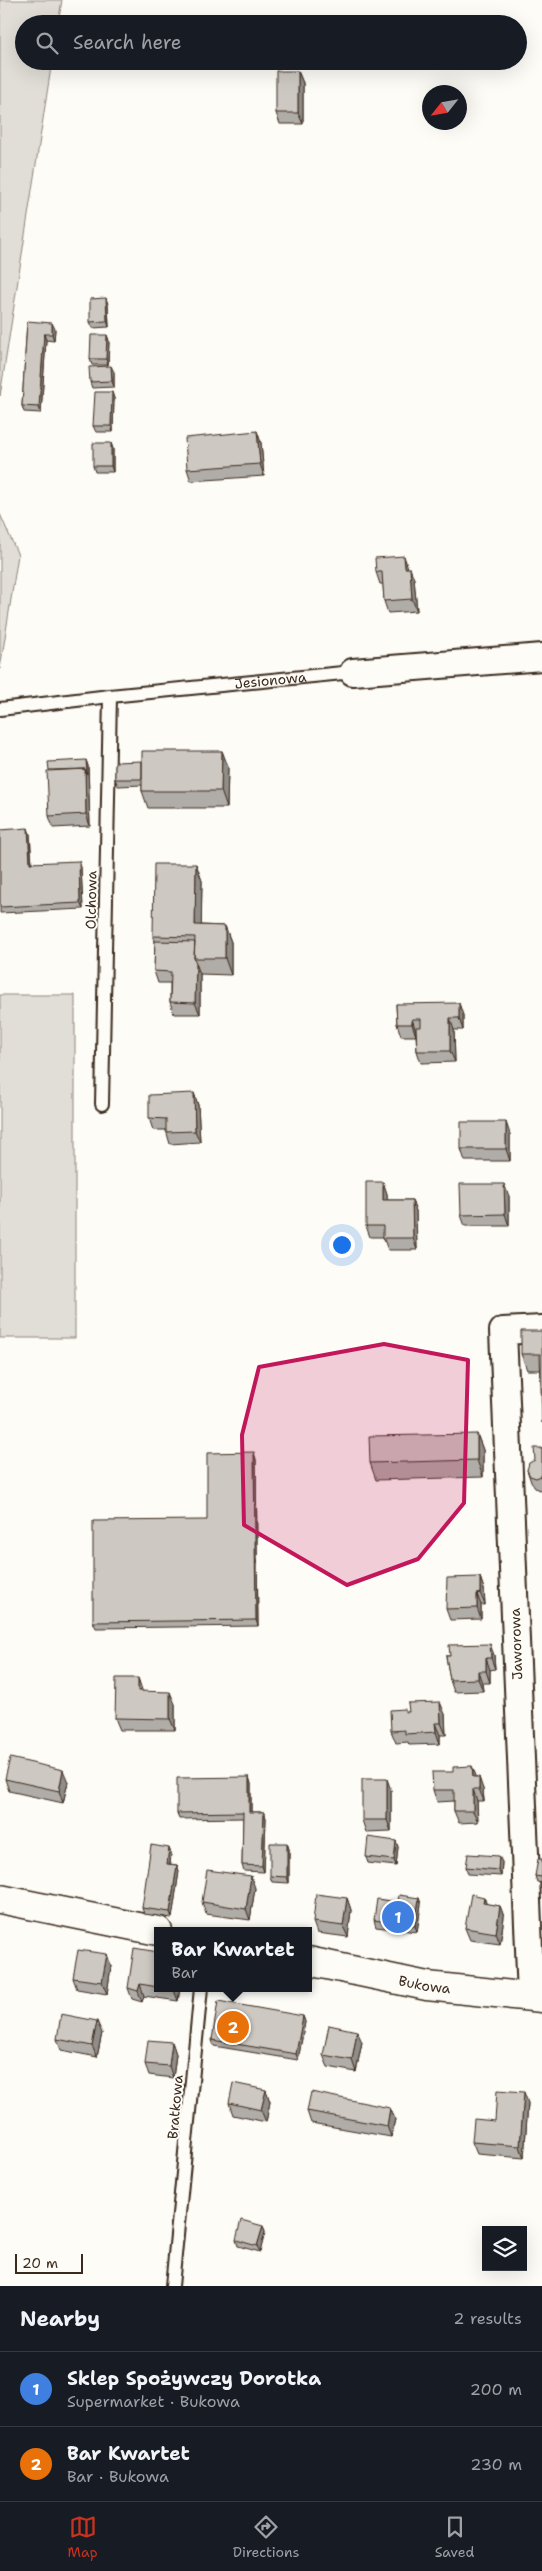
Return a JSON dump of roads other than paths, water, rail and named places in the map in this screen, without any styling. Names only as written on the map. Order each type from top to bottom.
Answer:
[{"type":"street","name":"Jesionowa","points":[[353,672],[542,657]]},
{"type":"street","name":"Jaworowa","points":[[537,1997],[503,1331],[542,1328]]},
{"type":"street","points":[[0,1899],[154,1930]]},
{"type":"street","name":"Bukowa","points":[[312,1963],[428,1986],[537,1997]]},
{"type":"lane","name":"Jesionowa","points":[[0,709],[353,672]]},
{"type":"lane","name":"Olchowa","points":[[102,1104],[110,696]]},
{"type":"lane","name":"Bratkowa","points":[[172,2286],[201,1992]]},
{"type":"place","name":"Sklep Spożywczy Dorotka","points":[[398,1917]]},
{"type":"place","name":"Bar Kwartet","points":[[233,2027]]}]
